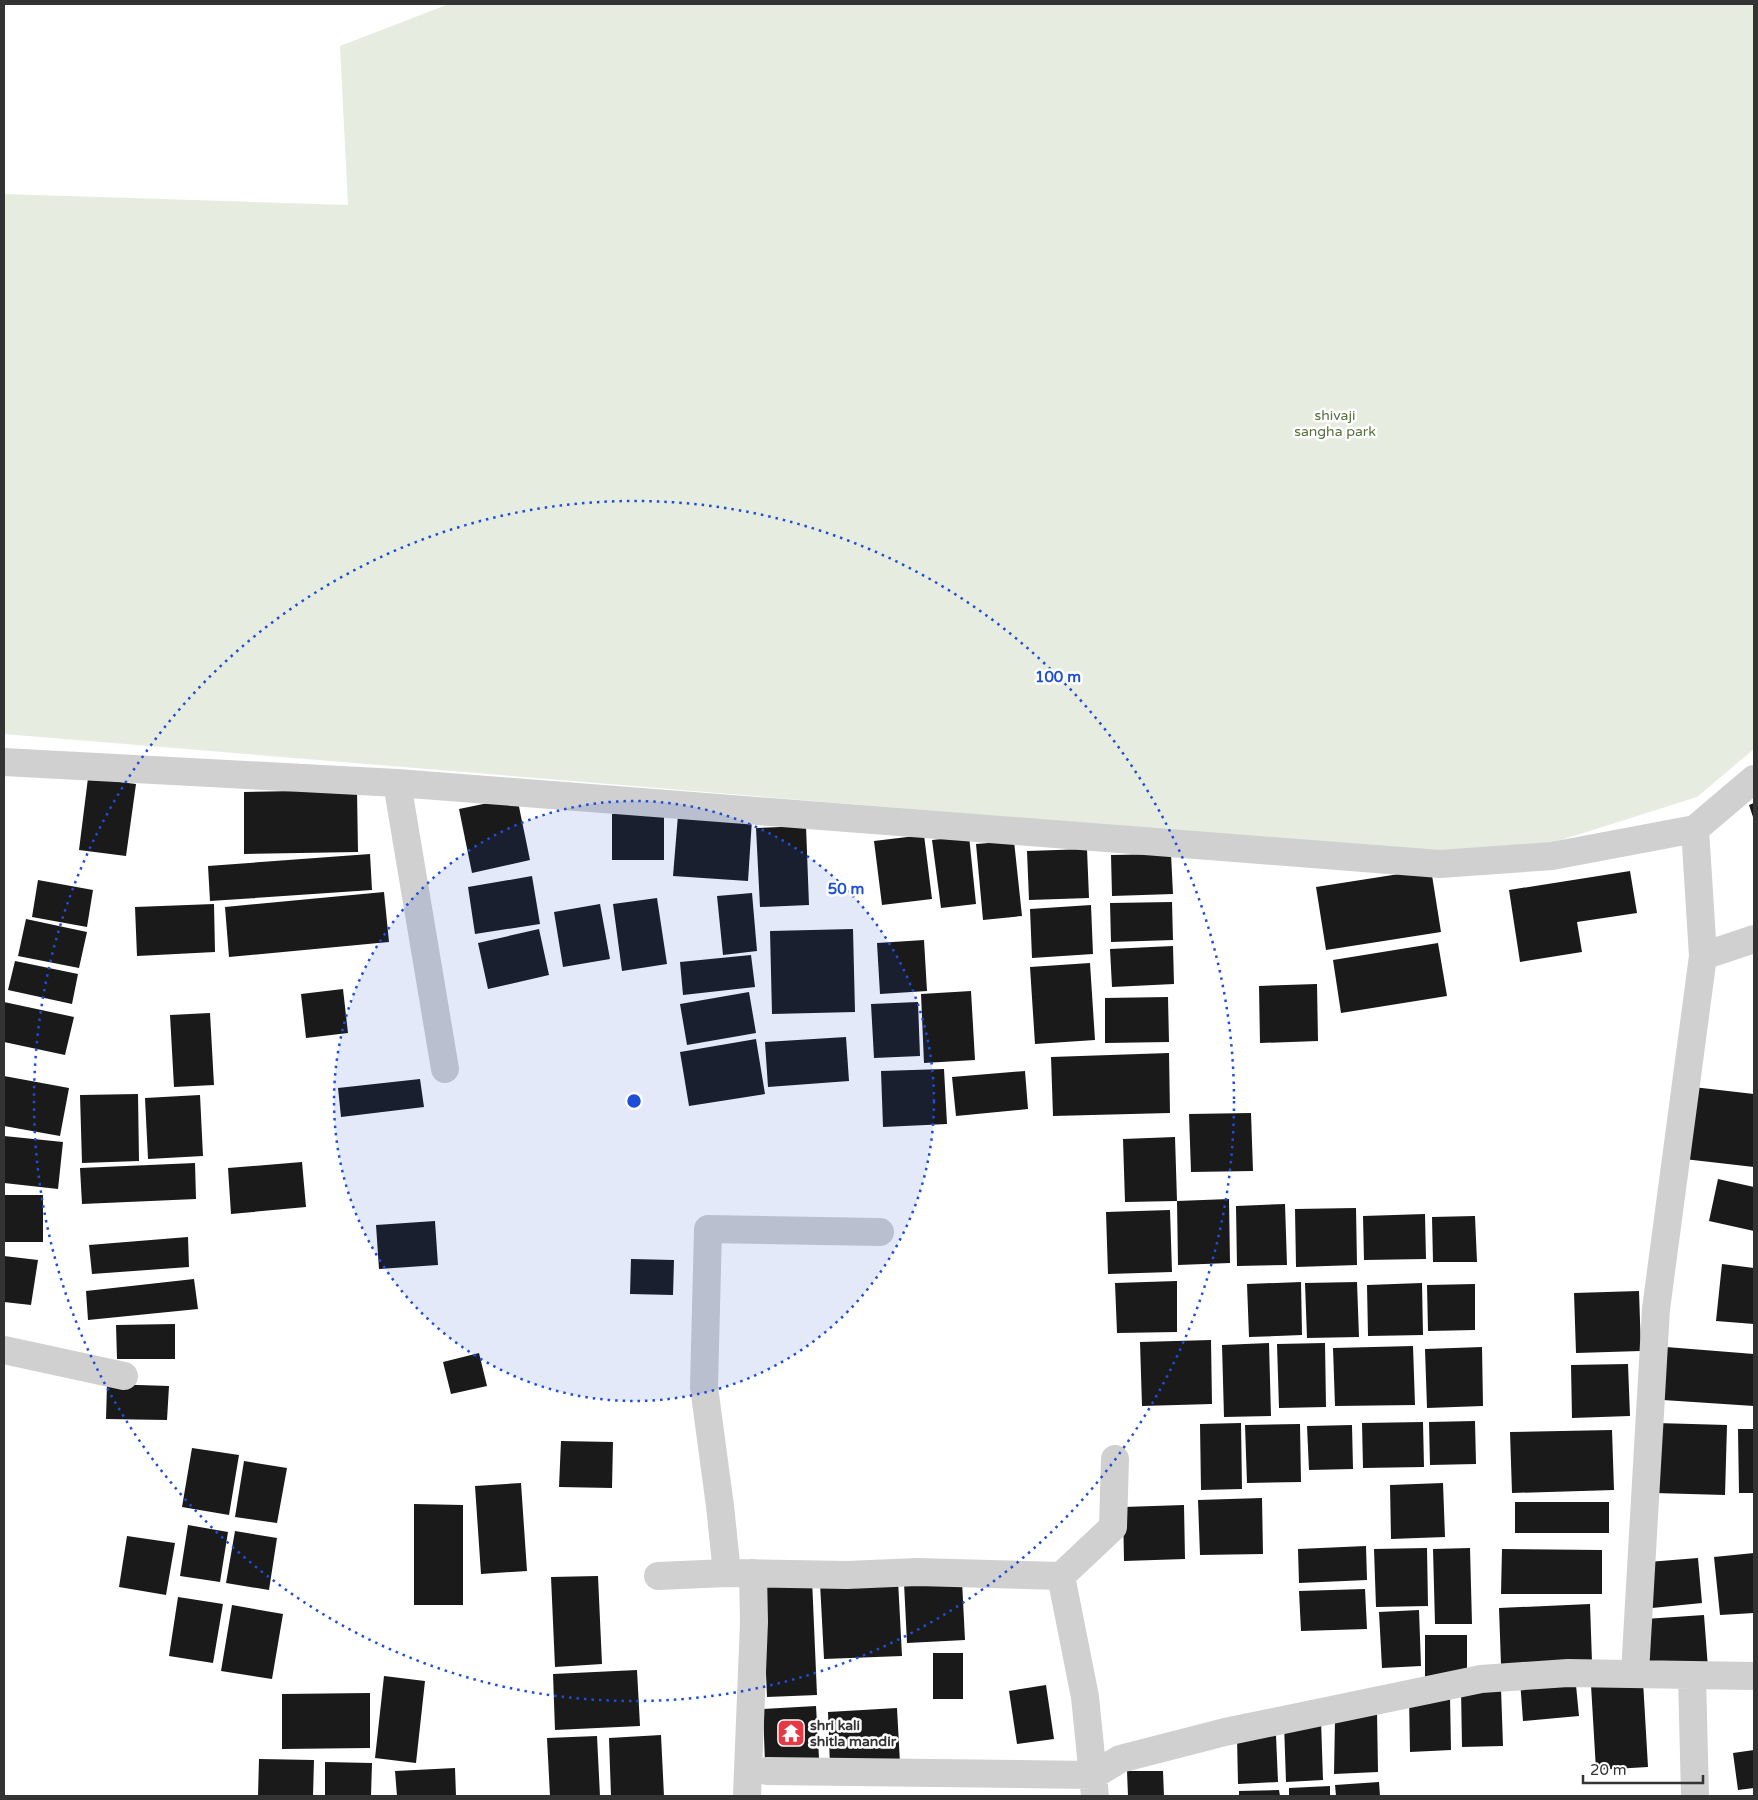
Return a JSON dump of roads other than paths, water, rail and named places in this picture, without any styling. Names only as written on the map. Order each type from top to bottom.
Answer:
[{"type":"street","points":[[4,762],[396,783],[1440,864],[1552,856],[1695,829],[1754,779]]},
{"type":"street","points":[[396,783],[445,1069]]},
{"type":"street","points":[[1635,1673],[1656,1309],[1703,956],[1695,829]]},
{"type":"street","points":[[1703,956],[1754,939]]},
{"type":"street","points":[[727,1573],[704,1387],[708,1229],[880,1232]]},
{"type":"street","points":[[4,1350],[124,1376]]},
{"type":"street","points":[[658,1576],[727,1573],[847,1575],[917,1572],[1060,1576],[1113,1527],[1115,1459]]},
{"type":"street","points":[[747,1796],[754,1622],[753,1573]]},
{"type":"street","points":[[1060,1576],[1085,1697],[1094,1786]]},
{"type":"street","points":[[767,1771],[1094,1786],[1120,1759],[1224,1732],[1481,1679],[1568,1673],[1754,1676]]},
{"type":"street","points":[[1692,1676],[1695,1796]]},
{"type":"place","name":"shri kali shitla mandir","points":[[791,1733]]},
{"type":"park label","name":"shivaji sangha park","points":[[1335,424]]}]
